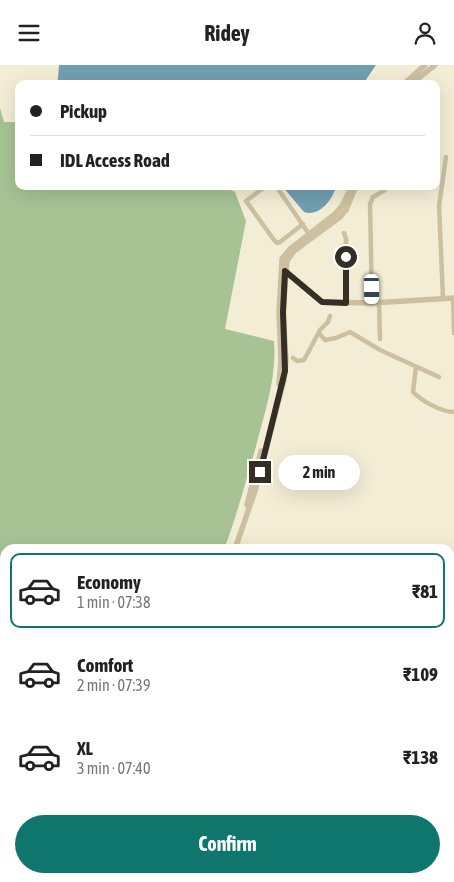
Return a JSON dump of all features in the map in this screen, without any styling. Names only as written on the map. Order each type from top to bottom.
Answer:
[{"type":"street","points":[[408,80],[425,65]]},
{"type":"street","points":[[416,80],[435,65]]},
{"type":"street","points":[[443,298],[439,206],[446,157]]},
{"type":"street","points":[[261,190],[246,201],[277,243],[303,224]]},
{"type":"street","points":[[279,190],[310,234]]},
{"type":"street","points":[[237,544],[255,491],[284,380],[286,360],[282,259],[287,251],[335,214],[342,206],[350,190]]},
{"type":"street","points":[[233,544],[247,504],[278,390],[281,361],[279,312],[283,269],[289,256],[294,251],[340,217],[346,210],[354,190]]},
{"type":"street","points":[[380,339],[370,204],[372,197],[385,190]]},
{"type":"street","points":[[344,233],[346,239],[346,303]]},
{"type":"street","points":[[283,269],[322,302],[376,303],[453,298],[454,333]]},
{"type":"street","points":[[293,358],[297,361],[304,360],[330,316]]},
{"type":"street","points":[[319,333],[325,340],[350,332],[380,350],[439,377]]},
{"type":"street","points":[[416,367],[413,392],[427,402],[454,412]]},
{"type":"green space","points":[[0,108],[4,122],[15,122],[15,190],[231,190],[235,192],[246,221],[225,329],[274,341],[274,369],[266,410],[255,450],[226,544],[0,544]]},
{"type":"water","points":[[59,65],[376,65],[366,80],[58,79]]},
{"type":"water","points":[[285,190],[334,190],[329,202],[320,210],[310,213],[304,212]]},
{"type":"route","points":[[260,472],[285,371],[283,312],[285,271],[322,302],[346,303],[346,257]]}]
